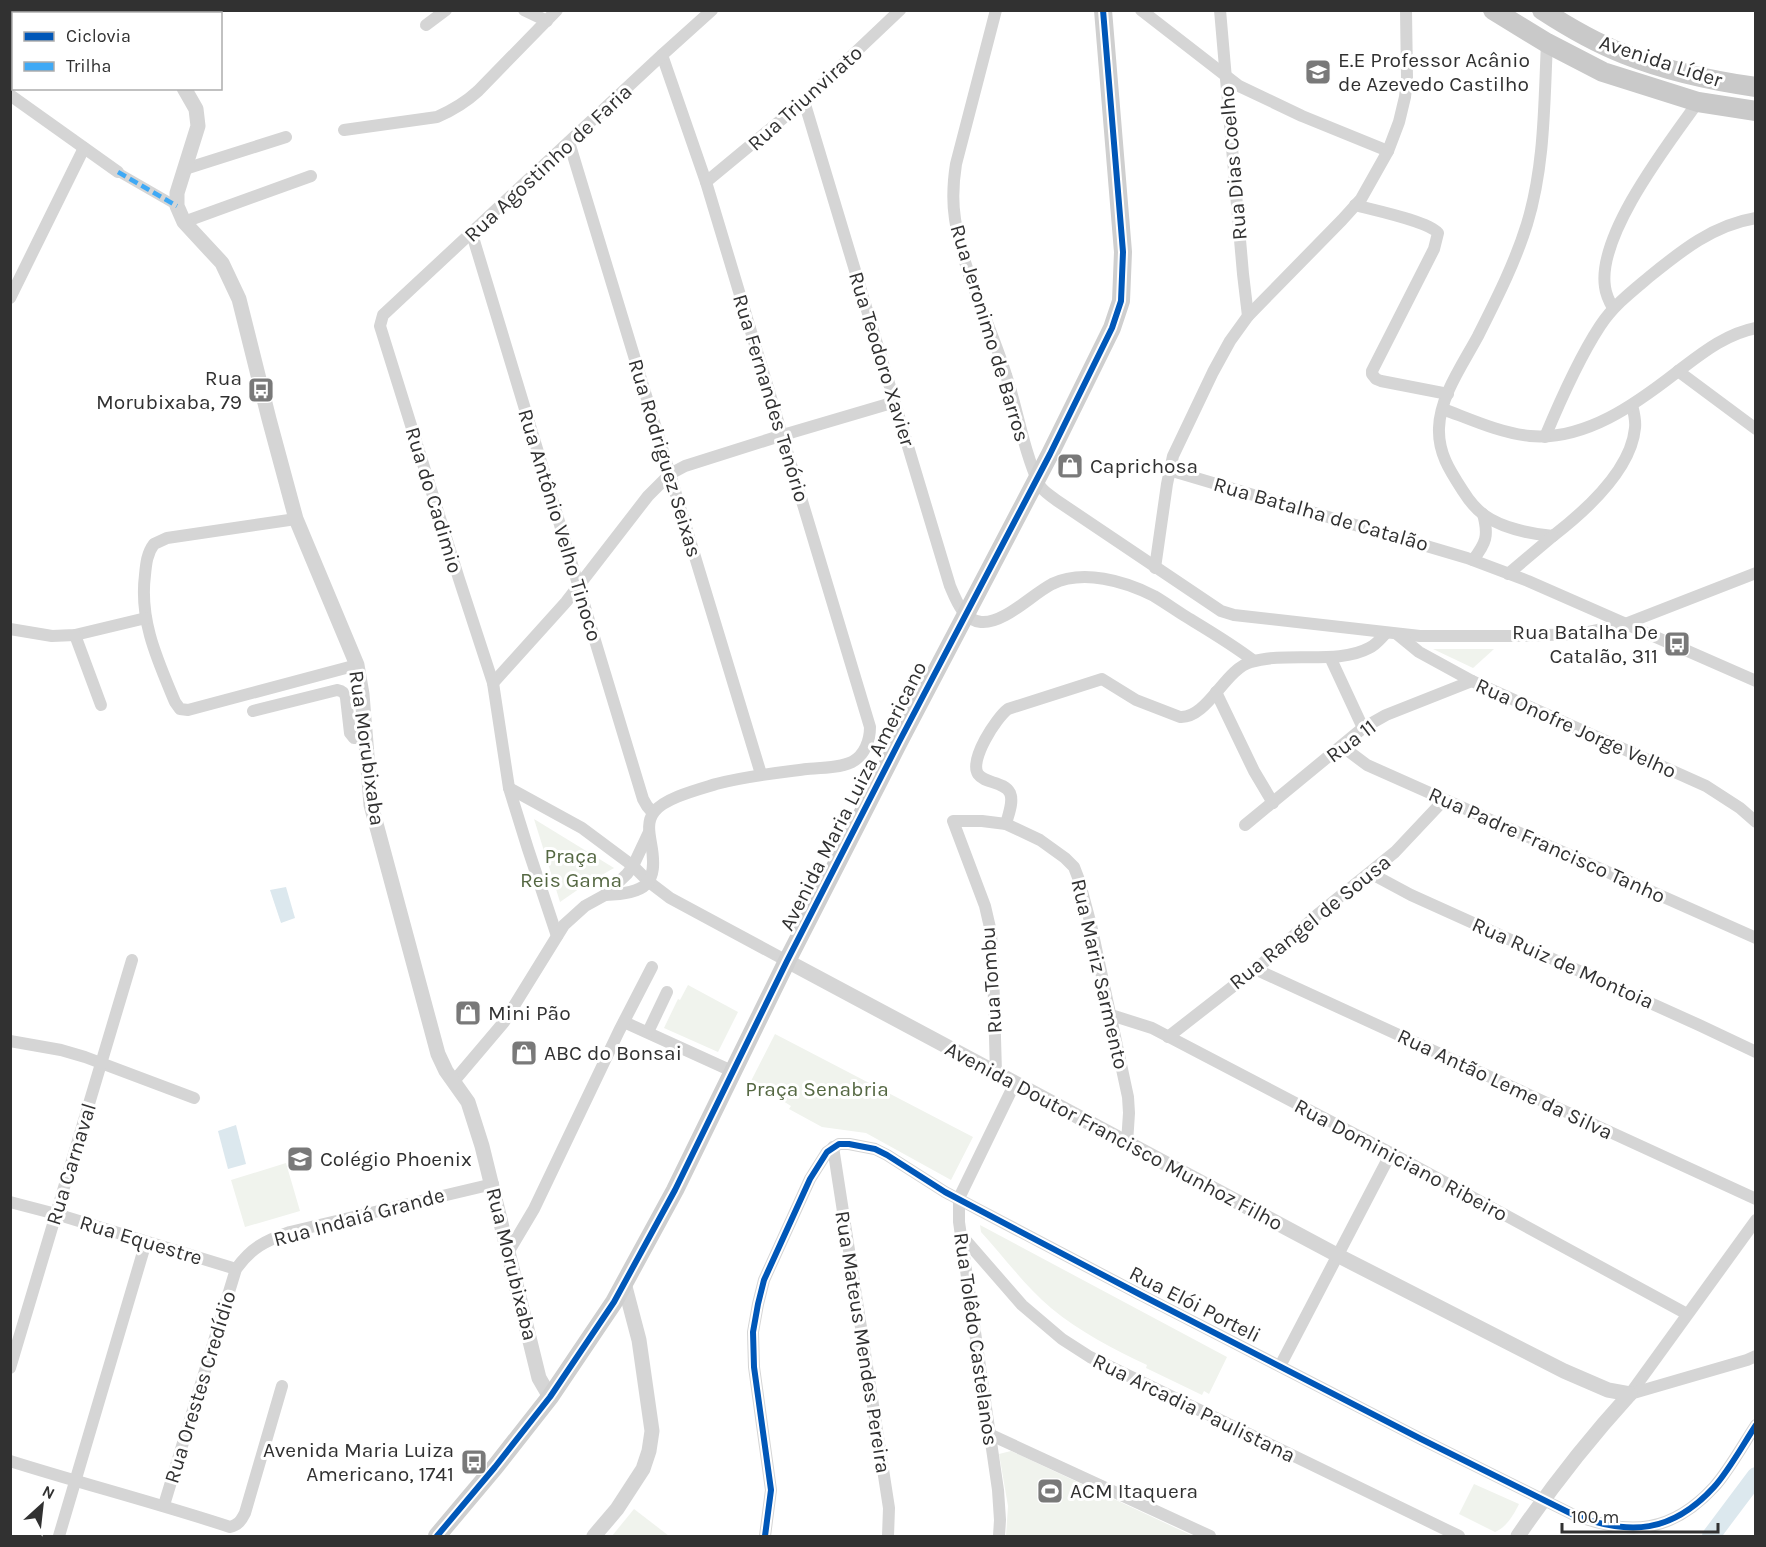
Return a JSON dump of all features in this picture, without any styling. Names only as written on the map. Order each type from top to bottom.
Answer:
[{"type":"main road","name":"Avenida Maria Luiza Americano","points":[[437,1536],[550,1397],[614,1302],[675,1190],[786,961],[1038,479],[1112,328],[1121,301],[1123,252],[1103,10]]},
{"type":"main road","name":"Avenida Líder","points":[[1492,10],[1546,43],[1603,72],[1698,102],[1755,111]]},
{"type":"main road","name":"Avenida Líder","points":[[1542,10],[1592,39],[1624,54],[1673,70],[1755,87]]},
{"type":"street","points":[[426,25],[446,10]]},
{"type":"street","points":[[524,10],[546,21]]},
{"type":"street","points":[[344,130],[437,117],[465,103],[557,10]]},
{"type":"street","name":"Rua Agostinho de Faria","points":[[383,315],[712,10]]},
{"type":"street","name":"Rua Triunvirato","points":[[706,182],[804,101],[900,10]]},
{"type":"street","name":"Rua Jeronimo de Barros","points":[[996,10],[956,164],[952,188],[955,221],[965,259],[1007,376],[1028,457],[1040,486],[1056,500],[1155,568],[1227,613],[1391,633],[1479,636],[1578,634],[1625,624],[1755,573]]},
{"type":"street","points":[[1140,10],[1226,77],[1262,98],[1388,151]]},
{"type":"street","name":"Rua Dias Coelho","points":[[1220,10],[1248,316]]},
{"type":"street","points":[[1155,568],[1173,456],[1230,341],[1248,316],[1355,206],[1388,151],[1405,97],[1406,10]]},
{"type":"street","points":[[1546,43],[1540,168],[1528,222],[1498,294],[1448,394],[1439,427],[1440,450],[1446,466],[1483,514],[1520,530],[1553,536]]},
{"type":"street","name":"Rua Fernandes Tenório","points":[[662,55],[706,182],[870,727],[868,743],[862,753],[851,762],[761,774]]},
{"type":"street","points":[[10,95],[118,172],[177,206],[177,193],[198,126],[196,109],[185,90]]},
{"type":"street","name":"Rua Teodoro Xavier","points":[[804,101],[950,586],[956,601],[966,615]]},
{"type":"street","points":[[1613,308],[1607,298],[1604,285],[1608,255],[1615,233],[1635,193],[1698,102]]},
{"type":"street","points":[[185,169],[286,136]]},
{"type":"street","name":"Rua Rodriguez Seixas","points":[[569,142],[761,774]]},
{"type":"street","points":[[10,298],[84,148]]},
{"type":"street","points":[[184,222],[311,176]]},
{"type":"street","name":"Rua Morubixaba","points":[[177,206],[184,222],[222,263],[239,299],[296,519],[357,665],[361,682],[371,805],[438,1053],[446,1071],[464,1096],[470,1109],[493,1184],[539,1378],[550,1397]]},
{"type":"street","points":[[1355,206],[1424,224],[1438,233],[1434,249],[1372,374],[1381,381],[1448,394]]},
{"type":"street","points":[[1545,437],[1589,345],[1613,308],[1700,238],[1727,225],[1755,218]]},
{"type":"street","name":"Rua Antônio Velho Tinoco","points":[[472,234],[644,800],[653,813]]},
{"type":"street","name":"Rua do Cadimio","points":[[383,315],[380,326],[493,683],[509,788],[557,936]]},
{"type":"street","points":[[1443,409],[1496,428],[1527,436],[1545,437],[1577,430],[1632,405],[1700,354],[1730,336],[1755,328]]},
{"type":"street","points":[[1678,371],[1755,429]]},
{"type":"street","points":[[493,683],[566,602],[648,496],[670,474],[685,466],[895,402]]},
{"type":"street","points":[[1508,574],[1574,519],[1595,499],[1613,476],[1627,456],[1634,438],[1636,426],[1632,405]]},
{"type":"street","name":"Rua Batalha de Catalão","points":[[1169,470],[1473,561],[1755,681]]},
{"type":"street","points":[[1473,561],[1486,537],[1487,528],[1483,514]]},
{"type":"street","points":[[296,519],[167,538],[154,543],[147,556],[143,600],[153,650],[175,702],[180,709],[184,710],[251,695],[357,665]]},
{"type":"street","points":[[966,615],[973,621],[988,622],[1008,614],[1033,595],[1055,583],[1086,578],[1107,579],[1154,596],[1254,661]]},
{"type":"street","points":[[10,629],[52,636],[75,635],[146,618]]},
{"type":"street","points":[[1006,824],[1011,802],[1010,792],[980,776],[976,762],[985,740],[1008,709],[1102,679],[1136,700],[1180,717],[1186,717],[1201,708],[1236,669],[1244,664],[1282,657],[1330,657],[1358,653],[1370,648],[1391,633]]},
{"type":"street","name":"Rua Onofre Jorge Velho","points":[[1391,633],[1419,652],[1472,681],[1706,786],[1740,808],[1755,822]]},
{"type":"street","points":[[75,635],[101,705]]},
{"type":"street","points":[[1330,657],[1363,728]]},
{"type":"street","name":"Rua 11","points":[[1245,825],[1363,728],[1386,715],[1472,681]]},
{"type":"street","points":[[253,711],[341,690],[346,698],[350,733],[354,738],[365,736]]},
{"type":"street","points":[[1216,692],[1254,771],[1273,803]]},
{"type":"street","name":"Rua Padre Francisco Tanho","points":[[1344,744],[1351,753],[1367,765],[1755,938]]},
{"type":"street","points":[[605,895],[639,890],[649,882],[653,870],[650,819],[665,802],[716,784],[761,774]]},
{"type":"street","name":"Avenida Doutor Francisco Munhoz Filho","points":[[509,788],[582,828],[633,866],[670,898],[696,913],[1337,1255],[1564,1371],[1608,1390],[1630,1394],[1753,1360]]},
{"type":"street","name":"Rua Rangel de Sousa","points":[[1168,1037],[1271,957],[1370,873],[1411,836],[1444,800]]},
{"type":"street","name":"Rua Mariz Sarmento","points":[[952,821],[1006,824],[1045,843],[1074,867],[1088,914],[1128,1097],[1129,1125],[1126,1143]]},
{"type":"street","name":"Rua Tombu","points":[[952,821],[985,906],[991,932],[996,1073]]},
{"type":"street","points":[[454,1081],[504,1022],[564,926],[576,914],[605,895],[633,866],[649,832]]},
{"type":"street","name":"Rua Ruiz de Montoia","points":[[1370,873],[1411,895],[1755,1052]]},
{"type":"street","name":"Rua Carnaval","points":[[10,1368],[132,960]]},
{"type":"street","points":[[509,1251],[534,1209],[652,968]]},
{"type":"street","name":"Rua Antão Leme da Silva","points":[[1254,969],[1755,1199]]},
{"type":"street","points":[[648,1032],[667,992]]},
{"type":"street","name":"Rua Dominiciano Ribeiro","points":[[1111,1015],[1142,1024],[1168,1037],[1391,1153],[1687,1314]]},
{"type":"street","points":[[624,1022],[734,1072]]},
{"type":"street","points":[[10,1041],[61,1050],[101,1062],[194,1098]]},
{"type":"street","name":"Rua Tolêdo Castelanos","points":[[999,1536],[998,1490],[961,1235],[959,1198],[1014,1083]]},
{"type":"street","name":"Rua Elói Porteli","points":[[833,1147],[839,1144],[849,1144],[875,1149],[933,1185],[1161,1306],[1421,1439],[1574,1515],[1597,1524],[1640,1529],[1670,1520],[1694,1506],[1715,1486],[1755,1425]]},
{"type":"street","points":[[765,1536],[771,1490],[754,1367],[753,1332],[756,1313],[764,1280],[796,1210],[820,1162],[833,1147]]},
{"type":"street","name":"Rua Mateus Mendes Pereira","points":[[833,1147],[889,1508],[888,1536]]},
{"type":"street","points":[[1280,1366],[1391,1153]]},
{"type":"street","name":"Rua Indaiá Grande","points":[[236,1269],[255,1247],[269,1239],[290,1232],[493,1184]]},
{"type":"street","name":"Rua Equestre","points":[[10,1202],[236,1269]]},
{"type":"street","points":[[1518,1536],[1543,1499],[1599,1428],[1630,1394],[1755,1220]]},
{"type":"street","name":"Rua Arcadia Paulistana","points":[[961,1235],[1022,1305],[1062,1339],[1093,1359],[1459,1536]]},
{"type":"street","points":[[59,1536],[146,1242]]},
{"type":"street","name":"Rua Orestes Credídio","points":[[164,1505],[236,1269]]},
{"type":"street","points":[[594,1536],[631,1489],[643,1469],[652,1431],[639,1340],[624,1283]]},
{"type":"street","points":[[614,1302],[625,1306],[632,1314]]},
{"type":"street","name":"Rua Morubixaba","points":[[535,1357],[550,1372],[563,1377]]},
{"type":"street","points":[[10,1461],[164,1505],[230,1527],[239,1523],[245,1513],[282,1386]]},
{"type":"street","points":[[991,1435],[1210,1536]]},
{"type":"green space","points":[[1433,649],[1494,649],[1473,668]]},
{"type":"green space","name":"Praça Reis Gama","points":[[534,819],[614,868],[560,902]]},
{"type":"green space","points":[[688,985],[738,1012],[718,1052],[664,1028],[678,999],[680,1000]]},
{"type":"green space","name":"Praça Senabria","points":[[775,1034],[973,1137],[951,1180],[866,1133],[822,1127],[789,1109],[791,1106],[751,1081]]},
{"type":"green space","points":[[286,1163],[300,1211],[245,1227],[231,1180]]},
{"type":"green space","points":[[980,1225],[1227,1357],[1209,1394],[1204,1391],[1202,1395],[1146,1368],[1147,1365],[1097,1340],[1062,1317],[1023,1281],[981,1232]]},
{"type":"green space","name":"ACM Itaquera","points":[[1011,1451],[1193,1536],[1006,1536],[1008,1506],[999,1454]]},
{"type":"green space","points":[[1474,1484],[1519,1504],[1503,1527],[1495,1532],[1459,1514]]},
{"type":"green space","points":[[634,1509],[669,1536],[612,1536]]},
{"type":"shaded area","points":[[286,887],[295,918],[281,923],[270,890]]},
{"type":"shaded area","points":[[236,1125],[246,1164],[228,1169],[218,1131]]},
{"type":"waterway","points":[[1711,1536],[1756,1476]]},
{"type":"marked path","points":[[118,172],[177,206]]},
{"type":"cycle path","points":[[437,1536],[550,1397],[614,1302],[675,1190],[787,961],[1050,454],[1112,328],[1121,301],[1123,252],[1103,10]]},
{"type":"cycle path","points":[[765,1536],[771,1490],[754,1367],[753,1332],[758,1304],[764,1280],[810,1179],[827,1152],[839,1144],[875,1149],[887,1155],[945,1192],[1141,1295],[1421,1439],[1574,1515],[1594,1522],[1614,1526],[1649,1526],[1666,1522],[1682,1514],[1719,1481],[1756,1425]]},
{"type":"place","name":"E.E Professor Acânio de Azevedo Castilho","points":[[1318,72]]},
{"type":"place","name":"Rua Morubixaba, 79","points":[[261,390]]},
{"type":"place","name":"Caprichosa","points":[[1070,466]]},
{"type":"place","name":"Rua Batalha De Catalão, 311","points":[[1677,644]]},
{"type":"place","name":"Mini Pão","points":[[468,1013]]},
{"type":"place","name":"ABC do Bonsai","points":[[524,1053]]},
{"type":"place","name":"Colégio Phoenix","points":[[300,1159]]},
{"type":"place","name":"Avenida Maria Luiza Americano, 1741","points":[[474,1462]]},
{"type":"place","name":"ACM Itaquera","points":[[1050,1491]]}]
